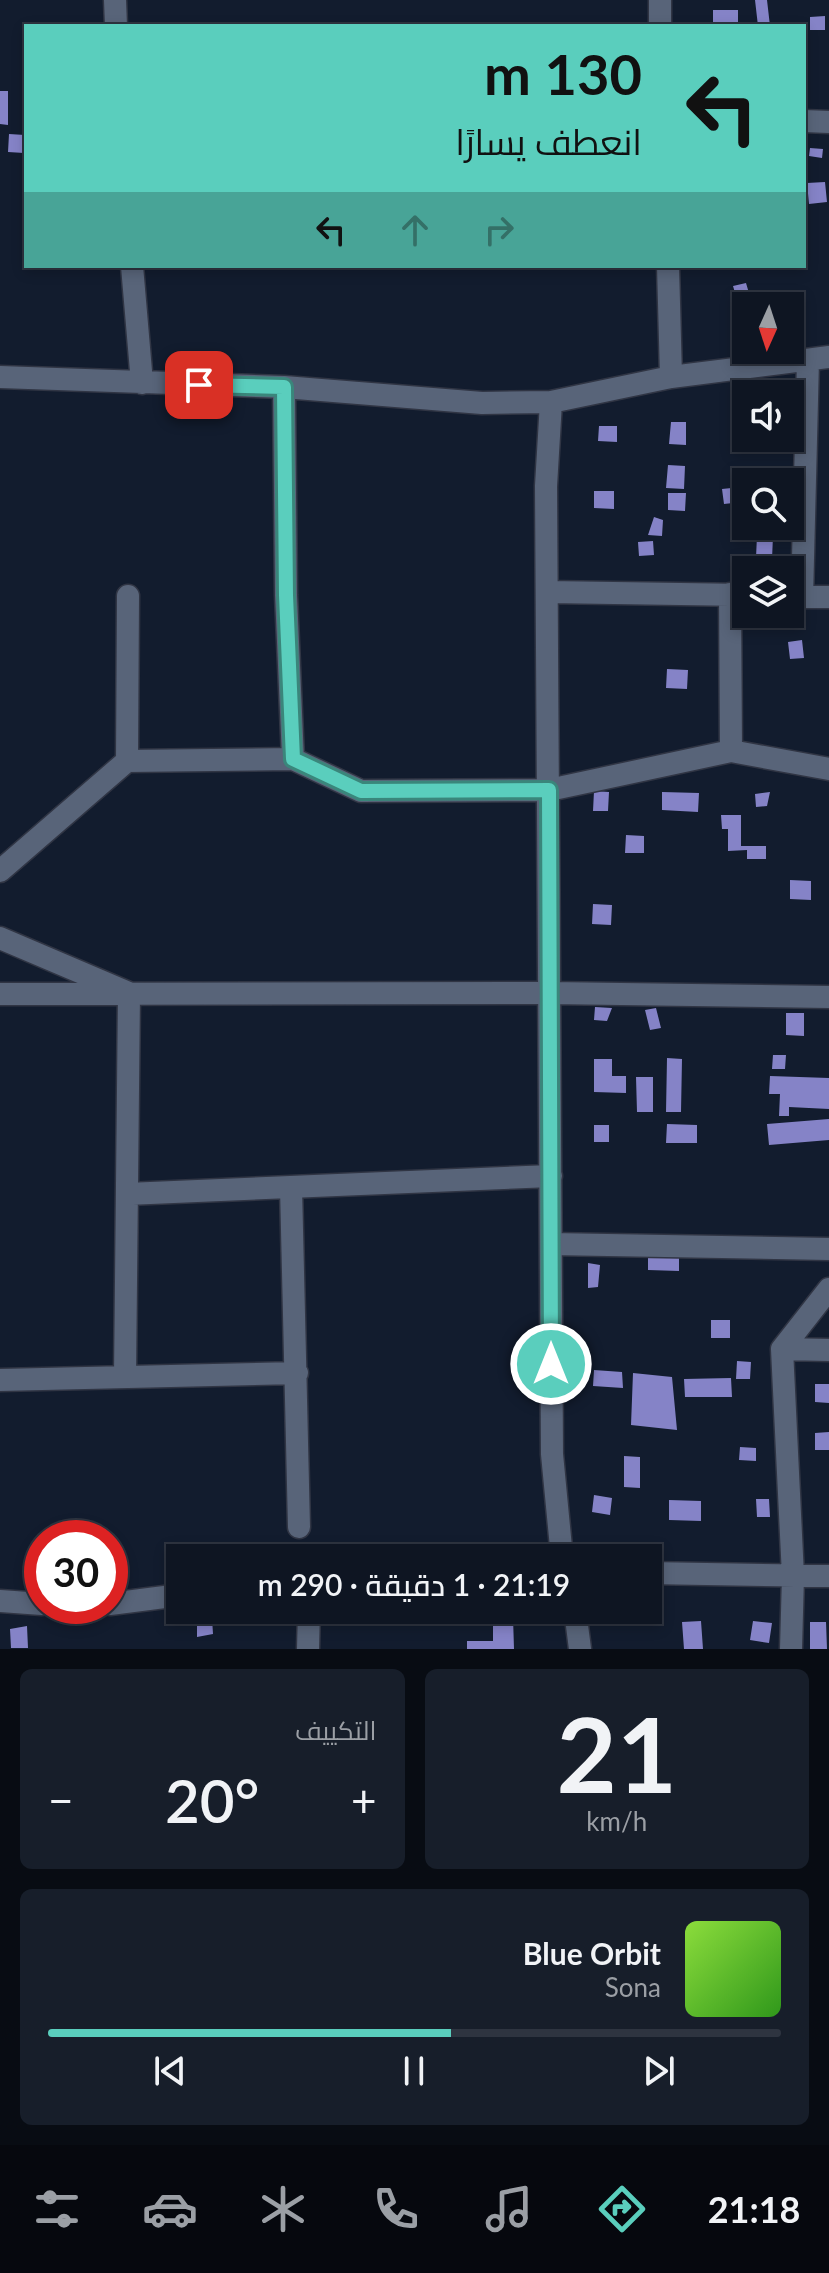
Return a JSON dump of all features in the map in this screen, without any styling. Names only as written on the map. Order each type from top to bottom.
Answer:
[{"type":"street","points":[[115,0],[116,24]]},
{"type":"street","points":[[660,0],[660,24]]},
{"type":"street","points":[[806,121],[829,122]]},
{"type":"street","points":[[132,268],[142,383]]},
{"type":"street","points":[[668,268],[671,377]]},
{"type":"street","points":[[0,377],[284,387],[482,403],[551,402],[671,377],[819,359],[800,556]]},
{"type":"street","points":[[284,387],[286,595],[293,759]]},
{"type":"street","points":[[551,402],[546,486],[552,1454],[561,1544]]},
{"type":"street","points":[[548,592],[732,594]]},
{"type":"street","points":[[127,761],[128,596]]},
{"type":"street","points":[[804,598],[829,597]]},
{"type":"street","points":[[731,751],[736,628]]},
{"type":"street","points":[[0,871],[127,761],[293,759],[361,791],[549,790],[731,751],[829,769]]},
{"type":"street","points":[[0,938],[129,993]]},
{"type":"street","points":[[125,1377],[129,993]]},
{"type":"street","points":[[0,994],[550,993],[829,997]]},
{"type":"street","points":[[127,1194],[551,1176]]},
{"type":"street","points":[[291,1187],[299,1527]]},
{"type":"street","points":[[551,1244],[829,1249]]},
{"type":"street","points":[[791,1649],[793,1576],[782,1349],[829,1289]]},
{"type":"street","points":[[782,1349],[829,1350]]},
{"type":"street","points":[[0,1380],[297,1373]]},
{"type":"street","points":[[662,1573],[829,1576]]},
{"type":"street","points":[[128,1602],[166,1597]]},
{"type":"street","points":[[0,1601],[24,1603]]},
{"type":"street","points":[[308,1649],[309,1624]]},
{"type":"street","points":[[577,1624],[580,1649]]},
{"type":"building","points":[[755,0],[767,0],[770,24],[758,24]]},
{"type":"building","points":[[713,10],[738,10],[738,23],[713,23]]},
{"type":"building","points":[[825,16],[825,30],[810,30],[810,17]]},
{"type":"building","points":[[0,91],[8,91],[8,125],[0,124]]},
{"type":"building","points":[[9,134],[24,135],[24,153],[8,152]]},
{"type":"building","points":[[810,148],[823,149],[822,158],[809,156]]},
{"type":"building","points":[[825,182],[827,202],[809,204],[807,183]]},
{"type":"building","points":[[746,283],[749,292],[735,292],[733,286]]},
{"type":"building","points":[[671,422],[686,422],[686,445],[669,444]]},
{"type":"building","points":[[599,426],[617,426],[617,442],[598,441]]},
{"type":"building","points":[[668,465],[685,466],[684,489],[666,488]]},
{"type":"building","points":[[732,488],[732,503],[724,504],[722,489]]},
{"type":"building","points":[[594,491],[614,491],[614,509],[594,508]]},
{"type":"building","points":[[668,493],[686,493],[685,511],[668,510]]},
{"type":"building","points":[[654,517],[663,520],[662,536],[648,535]]},
{"type":"building","points":[[757,540],[773,540],[772,556],[756,556]]},
{"type":"building","points":[[653,541],[654,555],[639,556],[638,542]]},
{"type":"building","points":[[802,640],[804,658],[790,659],[788,642]]},
{"type":"building","points":[[667,669],[688,670],[687,689],[666,688]]},
{"type":"building","points":[[594,791],[609,792],[608,811],[593,811]]},
{"type":"building","points":[[662,792],[699,793],[698,812],[662,810]]},
{"type":"building","points":[[770,792],[767,806],[756,807],[755,794]]},
{"type":"building","points":[[721,815],[741,815],[741,846],[766,846],[766,859],[747,859],[747,850],[728,851],[728,829],[722,829]]},
{"type":"building","points":[[626,835],[644,836],[644,853],[625,853]]},
{"type":"building","points":[[790,880],[811,881],[811,900],[790,899]]},
{"type":"building","points":[[593,904],[612,905],[611,925],[592,924]]},
{"type":"building","points":[[595,1007],[612,1008],[607,1021],[594,1020]]},
{"type":"building","points":[[656,1008],[661,1028],[650,1030],[645,1010]]},
{"type":"building","points":[[786,1013],[804,1013],[804,1036],[786,1035]]},
{"type":"building","points":[[773,1055],[786,1055],[785,1069],[772,1069]]},
{"type":"building","points":[[667,1058],[682,1059],[681,1112],[666,1112]]},
{"type":"building","points":[[594,1059],[612,1059],[612,1076],[626,1076],[626,1093],[594,1092]]},
{"type":"building","points":[[770,1076],[829,1078],[829,1109],[789,1107],[789,1116],[779,1116],[780,1094],[769,1094]]},
{"type":"building","points":[[636,1077],[653,1077],[653,1112],[637,1112]]},
{"type":"building","points":[[829,1119],[829,1140],[769,1145],[767,1124]]},
{"type":"building","points":[[667,1124],[697,1125],[697,1143],[666,1143]]},
{"type":"building","points":[[594,1125],[609,1125],[609,1142],[594,1142]]},
{"type":"building","points":[[648,1255],[679,1256],[679,1271],[648,1270]]},
{"type":"building","points":[[588,1263],[600,1265],[598,1287],[588,1288]]},
{"type":"building","points":[[711,1320],[730,1320],[730,1338],[711,1338]]},
{"type":"building","points":[[737,1361],[751,1362],[750,1379],[736,1379]]},
{"type":"building","points":[[594,1370],[622,1372],[623,1388],[593,1386]]},
{"type":"building","points":[[633,1373],[672,1377],[677,1430],[631,1425]]},
{"type":"building","points":[[731,1378],[732,1397],[685,1397],[684,1379]]},
{"type":"building","points":[[815,1384],[829,1384],[829,1403],[815,1402]]},
{"type":"building","points":[[829,1432],[829,1450],[815,1450],[815,1433]]},
{"type":"building","points":[[740,1447],[756,1448],[756,1461],[739,1460]]},
{"type":"building","points":[[624,1456],[640,1457],[640,1488],[624,1487]]},
{"type":"building","points":[[594,1495],[612,1498],[610,1515],[592,1512]]},
{"type":"building","points":[[756,1499],[769,1499],[770,1517],[757,1517]]},
{"type":"building","points":[[669,1500],[701,1501],[701,1521],[669,1520]]},
{"type":"building","points":[[701,1621],[703,1649],[684,1649],[682,1622]]},
{"type":"building","points":[[753,1621],[772,1623],[769,1643],[750,1640]]},
{"type":"building","points":[[810,1622],[826,1622],[827,1649],[810,1649]]},
{"type":"building","points":[[197,1624],[212,1624],[213,1634],[197,1637]]},
{"type":"building","points":[[493,1624],[513,1624],[514,1649],[467,1649],[467,1641],[493,1641]]},
{"type":"building","points":[[27,1626],[28,1648],[11,1648],[10,1629]]},
{"type":"route","points":[[199,385],[284,387],[286,595],[293,759],[361,791],[549,790],[551,1364]]}]
